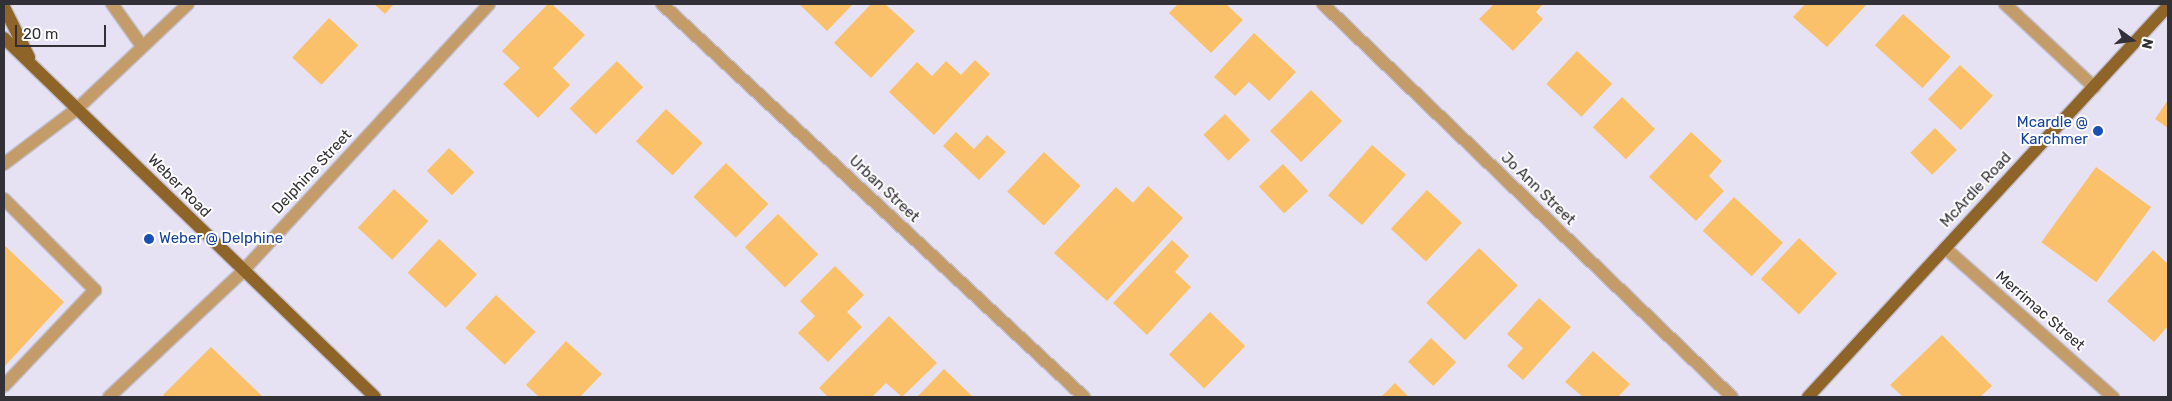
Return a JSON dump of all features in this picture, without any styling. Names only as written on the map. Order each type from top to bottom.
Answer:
[{"type":"main road","name":"McArdle Road","points":[[1808,397],[2168,6]]},
{"type":"main road","points":[[4,8],[34,66]]},
{"type":"main road","name":"Weber Road","points":[[4,38],[78,108],[242,272],[375,397]]},
{"type":"street","points":[[112,4],[142,46]]},
{"type":"street","points":[[4,164],[78,108],[188,4]]},
{"type":"street","name":"Delphine Street","points":[[109,397],[242,272],[488,4]]},
{"type":"street","name":"Urban Street","points":[[662,4],[1084,397]]},
{"type":"street","name":"Jo Ann Street","points":[[1323,4],[1732,397]]},
{"type":"street","points":[[2005,4],[2094,87]]},
{"type":"street","points":[[4,199],[95,290],[4,386]]},
{"type":"street","name":"Merrimac Street","points":[[1945,248],[2113,397]]},
{"type":"building","points":[[374,4],[394,4],[385,14]]},
{"type":"building","points":[[548,4],[552,4],[585,35],[553,68],[570,85],[538,118],[503,84],[520,68],[502,51]]},
{"type":"building","points":[[799,4],[853,4],[827,31]]},
{"type":"building","points":[[871,4],[885,4],[915,31],[871,78],[834,43]]},
{"type":"building","points":[[1178,4],[1226,4],[1243,20],[1211,53],[1169,13]]},
{"type":"building","points":[[1494,4],[1543,4],[1536,12],[1543,19],[1513,51],[1479,19]]},
{"type":"building","points":[[1805,4],[1867,4],[1827,47],[1793,17]]},
{"type":"building","points":[[1903,14],[1951,57],[1922,88],[1875,45]]},
{"type":"building","points":[[329,18],[358,45],[321,85],[292,57]]},
{"type":"building","points":[[1254,33],[1296,72],[1269,101],[1249,82],[1235,96],[1214,77]]},
{"type":"building","points":[[1577,51],[1612,84],[1581,117],[1546,84]]},
{"type":"building","points":[[975,60],[990,74],[934,135],[889,92],[917,62],[932,76],[946,61],[961,75]]},
{"type":"building","points":[[617,61],[643,87],[596,135],[570,108]]},
{"type":"building","points":[[1960,65],[1993,96],[1961,130],[1928,99]]},
{"type":"building","points":[[1311,90],[1342,121],[1301,162],[1270,131]]},
{"type":"building","points":[[1622,97],[1655,129],[1626,159],[1593,127]]},
{"type":"building","points":[[2168,100],[2168,128],[2155,119]]},
{"type":"building","points":[[666,109],[703,143],[673,175],[636,141]]},
{"type":"building","points":[[1225,114],[1250,140],[1228,161],[1203,135]]},
{"type":"building","points":[[1935,128],[1957,150],[1932,175],[1910,153]]},
{"type":"building","points":[[956,132],[974,149],[987,135],[1006,152],[979,180],[943,146]]},
{"type":"building","points":[[1691,132],[1722,161],[1709,176],[1724,191],[1696,221],[1649,177]]},
{"type":"building","points":[[1372,145],[1406,175],[1362,225],[1328,196]]},
{"type":"building","points":[[449,148],[474,172],[452,195],[427,171]]},
{"type":"building","points":[[1044,152],[1081,186],[1044,226],[1007,191]]},
{"type":"building","points":[[726,163],[768,204],[736,238],[693,197]]},
{"type":"building","points":[[1283,164],[1308,191],[1284,214],[1259,187]]},
{"type":"building","points":[[2096,167],[2151,207],[2096,282],[2041,242]]},
{"type":"building","points":[[1148,186],[1183,218],[1107,301],[1054,253],[1116,187],[1133,203]]},
{"type":"building","points":[[394,189],[428,221],[392,260],[358,228]]},
{"type":"building","points":[[1427,190],[1462,223],[1426,261],[1391,229]]},
{"type":"building","points":[[1734,197],[1783,243],[1752,276],[1703,231]]},
{"type":"building","points":[[778,214],[818,254],[785,288],[745,247]]},
{"type":"building","points":[[1799,238],[1837,273],[1799,314],[1761,279]]},
{"type":"building","points":[[439,239],[477,274],[446,308],[408,273]]},
{"type":"building","points":[[1172,240],[1189,256],[1175,272],[1191,287],[1147,335],[1113,303]]},
{"type":"building","points":[[4,245],[64,302],[4,367]]},
{"type":"building","points":[[1479,248],[1518,286],[1465,340],[1426,303]]},
{"type":"building","points":[[2153,250],[2168,264],[2168,326],[2154,342],[2107,301]]},
{"type":"building","points":[[835,266],[864,295],[847,312],[862,327],[828,362],[798,333],[815,316],[800,301]]},
{"type":"building","points":[[496,295],[535,332],[505,365],[465,328]]},
{"type":"building","points":[[1539,298],[1571,327],[1523,380],[1507,366],[1523,348],[1507,334]]},
{"type":"building","points":[[1210,312],[1245,346],[1204,388],[1169,354]]},
{"type":"building","points":[[889,316],[937,363],[902,397],[886,383],[872,397],[828,397],[819,388]]},
{"type":"building","points":[[1942,335],[1992,386],[1980,397],[1903,397],[1890,385]]},
{"type":"building","points":[[1431,338],[1456,362],[1433,386],[1408,362]]},
{"type":"building","points":[[566,341],[602,374],[580,397],[539,397],[526,385]]},
{"type":"building","points":[[211,347],[263,397],[166,397],[163,395]]},
{"type":"building","points":[[1593,351],[1630,384],[1618,397],[1583,397],[1565,382]]},
{"type":"building","points":[[944,369],[973,397],[917,397]]},
{"type":"building","points":[[1395,383],[1409,397],[1381,397]]},
{"type":"place","name":"Mcardle @ Karchmer","points":[[2098,131]]},
{"type":"place","name":"Weber @ Delphine","points":[[149,239]]}]
